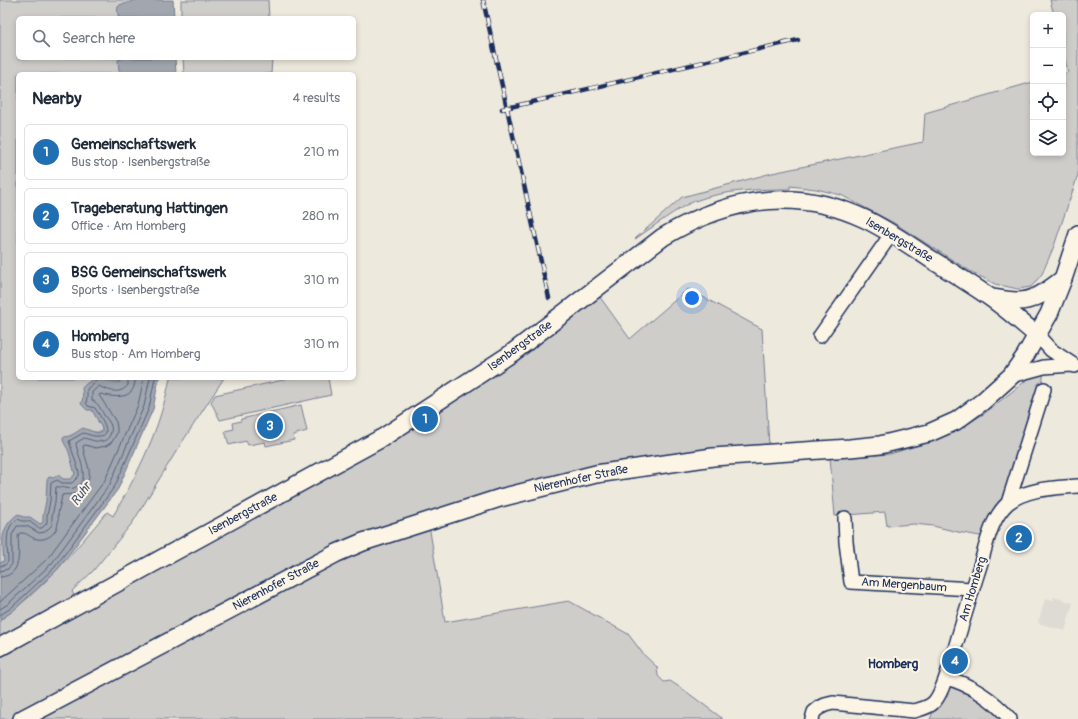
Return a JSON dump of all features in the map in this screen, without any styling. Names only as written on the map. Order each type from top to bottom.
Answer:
[{"type":"main road","name":"Isenbergstraße","points":[[0,647],[382,438],[512,354],[650,246],[675,229],[720,209],[756,201],[776,200],[802,201],[828,206],[852,213],[892,233],[991,298],[1038,336]]},
{"type":"main road","name":"Nierenhofer Straße","points":[[22,719],[312,566],[363,542],[500,498],[596,474],[652,465],[713,457],[880,445],[929,433],[956,421],[982,402],[1011,376],[1038,336],[1050,314],[1078,234]]},
{"type":"main road","points":[[991,298],[1017,302],[1030,300],[1063,279]]},
{"type":"street","points":[[820,336],[892,233]]},
{"type":"street","points":[[1038,336],[1051,350],[1075,366]]},
{"type":"street","points":[[1011,376],[1044,367],[1075,366]]},
{"type":"street","name":"Am Homberg","points":[[1008,503],[1044,389]]},
{"type":"street","name":"Am Homberg","points":[[812,719],[814,712],[825,705],[833,704],[914,711],[934,703],[946,678],[972,589],[994,522],[1000,512],[1008,503],[1020,496],[1036,491],[1078,486]]},
{"type":"street","name":"Am Mergenbaum","points":[[845,518],[846,542],[851,582],[972,589]]},
{"type":"street","points":[[946,678],[960,682],[982,695],[1003,711],[1010,719]]},
{"type":"shaded area","points":[[0,0],[146,0],[148,16],[16,16],[16,60],[152,60],[154,72],[16,72],[16,380],[120,380],[120,382],[112,381],[98,421],[102,428],[102,432],[94,432],[74,470],[75,474],[44,522],[0,573]]},
{"type":"shaded area","points":[[181,0],[268,0],[269,16],[181,16]]},
{"type":"shaded area","points":[[1050,0],[1078,0],[1078,175],[1054,246],[1042,274],[1031,287],[1018,289],[995,284],[970,271],[894,223],[841,195],[816,189],[790,186],[790,189],[730,192],[706,197],[680,208],[635,239],[682,197],[772,173],[923,142],[925,113],[1030,83],[1030,156],[1066,156],[1066,73],[1068,72],[1066,64],[1066,12],[1053,12]]},
{"type":"shaded area","points":[[183,60],[272,60],[271,72],[184,72]]},
{"type":"shaded area","points":[[688,289],[762,329],[769,446],[427,513],[445,622],[569,601],[628,634],[644,655],[657,667],[658,676],[664,682],[670,681],[723,719],[0,719],[0,658],[97,600],[303,490],[597,293],[630,339]]},
{"type":"shaded area","points":[[1043,373],[1043,379],[1013,486],[992,511],[987,523],[985,537],[933,526],[914,524],[887,526],[885,512],[835,516],[830,458],[890,454],[935,440],[958,430],[985,413],[1028,379]]},
{"type":"shaded area","points":[[170,380],[223,380],[177,450],[133,522],[93,571],[72,591],[75,598],[0,638],[0,620],[30,596],[57,570],[107,512],[113,516],[148,450],[166,397]]},
{"type":"shaded area","points":[[283,380],[328,380],[331,395],[220,420],[211,402],[215,395]]},
{"type":"shaded area","points":[[301,405],[307,431],[293,435],[294,440],[266,446],[265,442],[248,445],[246,441],[229,445],[225,431],[234,429],[233,423],[241,421],[241,419]]},
{"type":"shaded area","points":[[1054,597],[1073,603],[1065,631],[1038,623],[1045,599],[1053,601]]},
{"type":"shaded area","points":[[949,677],[1005,719],[930,719]]},
{"type":"water","points":[[135,0],[173,0],[174,16],[119,16],[119,6],[121,4]]},
{"type":"water","points":[[118,60],[175,60],[176,72],[119,71]]},
{"type":"water","name":"Ruhr","points":[[92,380],[120,382],[120,380],[159,380],[153,409],[118,489],[58,569],[13,611],[0,620],[0,563],[4,561],[3,541],[5,529],[12,519],[18,514],[23,517],[30,517],[40,524],[43,522],[47,480],[49,477],[53,478],[58,475],[63,479],[71,479],[75,474],[63,437],[71,435],[83,428],[97,433],[102,432],[102,428],[92,410],[87,410],[81,404],[83,398],[82,388]]},
{"type":"railway","points":[[483,0],[549,298]]},
{"type":"railway","points":[[502,109],[798,40]]},
{"type":"place","name":"Gemeinschaftswerk","points":[[425,419]]},
{"type":"place","name":"BSG Gemeinschaftswerk","points":[[270,426]]},
{"type":"place","name":"Trageberatung Hattingen","points":[[1019,538]]},
{"type":"place","name":"Homberg","points":[[955,661]]},
{"type":"district","name":"Homberg","points":[[893,664]]}]
